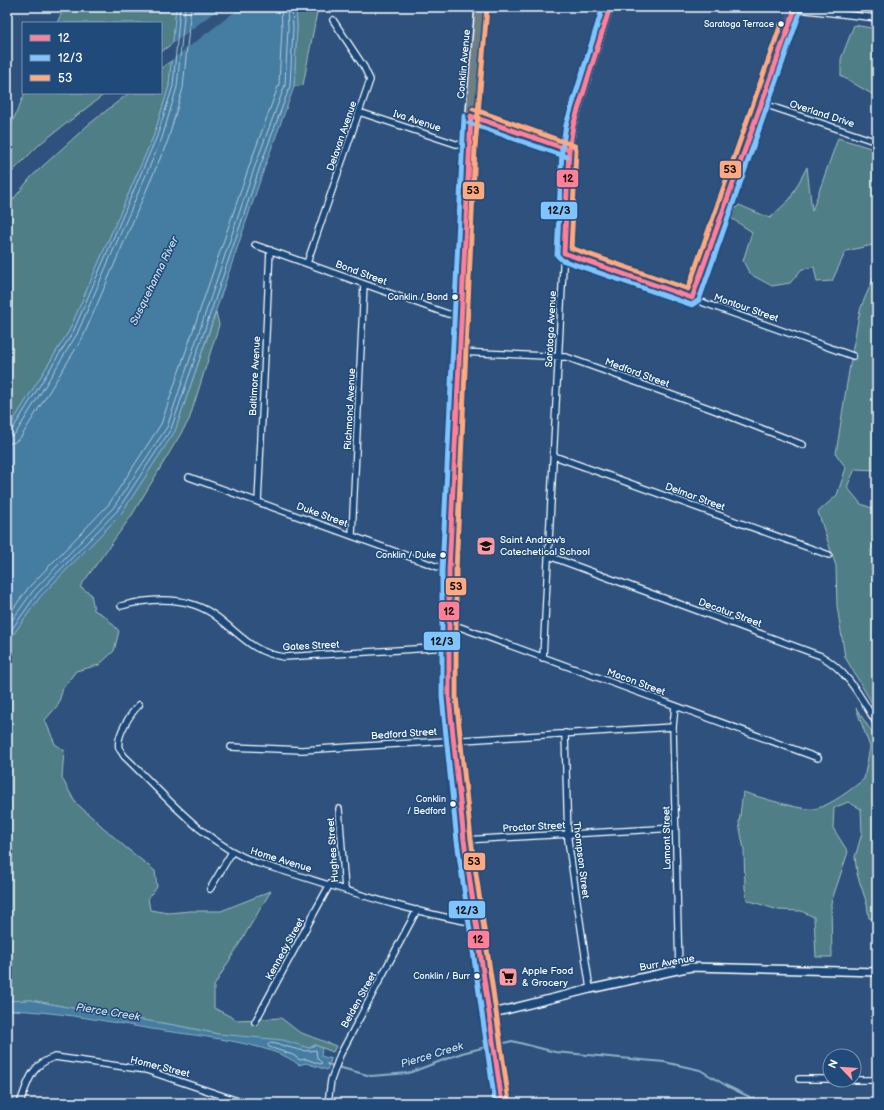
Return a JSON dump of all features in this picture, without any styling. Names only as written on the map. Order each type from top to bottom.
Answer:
[{"type":"main road","name":"Conklin Avenue","points":[[480,7],[468,148],[460,315],[449,571],[449,697],[464,840],[502,1103]]},
{"type":"street","name":"Saratoga Avenue","points":[[543,658],[569,150],[572,126],[610,7]]},
{"type":"street","points":[[780,7],[877,18]]},
{"type":"street","points":[[692,298],[795,9]]},
{"type":"street","name":"Delavan Avenue","points":[[307,263],[370,80],[364,67],[333,20]]},
{"type":"street","name":"Overland Drive","points":[[761,103],[877,142]]},
{"type":"street","name":"Iva Avenue","points":[[359,112],[468,148]]},
{"type":"street","points":[[471,116],[569,150]]},
{"type":"street","name":"Bond Street","points":[[255,245],[448,314],[460,315]]},
{"type":"street","name":"Baltimore Avenue","points":[[258,502],[270,250]]},
{"type":"street","name":"Montour Street","points":[[564,253],[853,356]]},
{"type":"street","name":"Richmond Avenue","points":[[352,535],[364,284]]},
{"type":"street","name":"Medford Street","points":[[459,352],[566,357],[714,410],[803,445]]},
{"type":"street","name":"Delmar Street","points":[[554,456],[829,555]]},
{"type":"street","name":"Duke Street","points":[[189,477],[449,571]]},
{"type":"street","name":"Decatur Street","points":[[549,556],[821,656],[833,663],[844,673],[877,724]]},
{"type":"street","name":"Gates Street","points":[[121,606],[148,600],[162,599],[185,602],[217,616],[251,646],[274,656],[284,657],[448,647]]},
{"type":"street","name":"Macon Street","points":[[448,625],[460,627],[818,758]]},
{"type":"street","name":"Home Avenue","points":[[139,705],[128,719],[121,735],[119,748],[188,819],[232,852],[257,863],[417,910],[449,919],[476,923]]},
{"type":"street","name":"Lamont Street","points":[[674,706],[673,727],[679,970]]},
{"type":"street","name":"Bedford Street","points":[[231,747],[297,750],[673,727]]},
{"type":"street","name":"Thompson Street","points":[[565,733],[568,835],[590,989]]},
{"type":"street","name":"Hughes Street","points":[[339,809],[345,889]]},
{"type":"street","name":"Proctor Street","points":[[464,840],[676,828]]},
{"type":"street","points":[[210,889],[232,852]]},
{"type":"street","name":"Kennedy Street","points":[[255,1022],[330,884]]},
{"type":"street","name":"Belden Street","points":[[328,1103],[334,1072],[340,1055],[417,910]]},
{"type":"street","name":"Burr Avenue","points":[[489,1014],[590,989],[691,968],[729,967],[877,972]]},
{"type":"street","name":"Homer Street","points":[[20,1103],[29,1080],[38,1065],[45,1060],[61,1057],[146,1070],[244,1103]]},
{"type":"street","points":[[799,1079],[822,1079]]},
{"type":"street","points":[[862,1080],[877,1080]]},
{"type":"street","points":[[708,1103],[722,1103]]},
{"type":"green space","points":[[64,7],[176,7],[173,43],[162,51],[162,22],[57,22]]},
{"type":"green space","points":[[296,7],[318,7],[303,85],[294,87],[297,27]]},
{"type":"green space","points":[[854,25],[877,29],[877,97],[841,76],[841,59]]},
{"type":"green space","points":[[171,61],[169,86],[154,135],[69,331],[7,431],[7,207],[32,176],[88,125],[128,94],[162,94],[162,67]]},
{"type":"green space","points":[[25,94],[105,94],[41,143],[7,177],[7,134]]},
{"type":"green space","points":[[838,138],[877,150],[877,244],[846,251],[832,281],[817,282],[814,267],[802,269],[790,283],[772,286],[750,274],[743,261],[752,232],[728,216],[739,205],[770,218],[790,199],[807,167],[812,211]]},
{"type":"green space","points":[[877,261],[877,470],[855,469],[847,487],[861,504],[877,510],[877,540],[871,550],[874,599],[877,606],[877,712],[845,657],[837,606],[836,566],[818,512],[837,495],[846,468],[836,454],[859,315],[863,301],[872,282]]},
{"type":"green space","points":[[216,312],[219,325],[189,420],[132,515],[80,587],[91,594],[94,610],[105,616],[119,631],[114,651],[99,665],[76,671],[63,688],[58,705],[45,720],[55,744],[64,750],[62,778],[75,802],[124,846],[155,871],[157,887],[148,898],[150,910],[168,913],[221,911],[271,891],[214,986],[214,1008],[237,1020],[281,1018],[299,1032],[336,1046],[333,1052],[315,1045],[309,1048],[218,1034],[31,1000],[7,1001],[7,643],[40,597],[121,514],[175,431]]},
{"type":"green space","points":[[856,708],[877,740],[877,920],[869,918],[867,904],[857,874],[855,857],[862,833],[861,809],[848,802],[834,808],[833,828],[848,852],[831,903],[832,957],[816,957],[814,917],[801,911],[778,910],[747,900],[745,888],[744,850],[739,823],[743,792],[790,806],[808,809],[820,807],[840,797],[864,779],[870,747]]},
{"type":"water","name":"Susquehanna River","points":[[176,7],[296,7],[297,27],[294,87],[265,166],[175,431],[121,514],[40,597],[7,643],[7,431],[69,331],[154,135],[169,86]]},
{"type":"water","points":[[31,1000],[218,1034],[283,1040],[309,1048],[315,1045],[322,1048],[321,1056],[331,1059],[327,1070],[306,1063],[299,1065],[287,1057],[251,1045],[61,1014],[7,1010],[7,1001]]},
{"type":"pier","points":[[221,7],[241,7],[169,62],[171,45]]},
{"type":"waterway","name":"Pierce Creek","points":[[497,1045],[512,1041],[555,1052],[664,1062],[700,1070],[727,1086],[762,1103]]},
{"type":"waterway","name":"Pierce Creek","points":[[327,1064],[371,1076],[409,1073],[462,1053],[490,1046]]},
{"type":"transit line","name":"12/3","points":[[603,7],[566,125],[562,150],[557,255],[562,260],[692,305],[699,300],[802,7]]},
{"type":"transit line","name":"12","points":[[610,7],[573,126],[569,150],[564,253],[692,298],[795,9],[780,7]]},
{"type":"transit line","name":"53","points":[[487,8],[475,148],[456,571],[456,697],[471,839],[509,1102]]},
{"type":"transit line","name":"53","points":[[473,109],[575,146],[571,248],[688,289],[781,24]]},
{"type":"transit line","name":"12/3","points":[[464,116],[442,571],[442,697],[457,841],[495,1103]]},
{"type":"transit line","name":"12","points":[[471,116],[449,571],[449,697],[464,840],[502,1103]]},
{"type":"transit line","name":"12","points":[[471,116],[569,150]]},
{"type":"transit line","name":"12/3","points":[[469,123],[567,157]]},
{"type":"place","name":"Saratoga Terrace","points":[[781,24]]},
{"type":"place","name":"Conklin / Bond","points":[[455,297]]},
{"type":"place","name":"Saint Andrew's Catechetical School","points":[[486,546]]},
{"type":"place","name":"Conklin / Duke","points":[[443,555]]},
{"type":"place","name":"Conklin / Bedford","points":[[453,804]]},
{"type":"place","name":"Conklin / Burr","points":[[477,976]]},
{"type":"place","name":"Apple Food & Grocery","points":[[508,977]]}]
